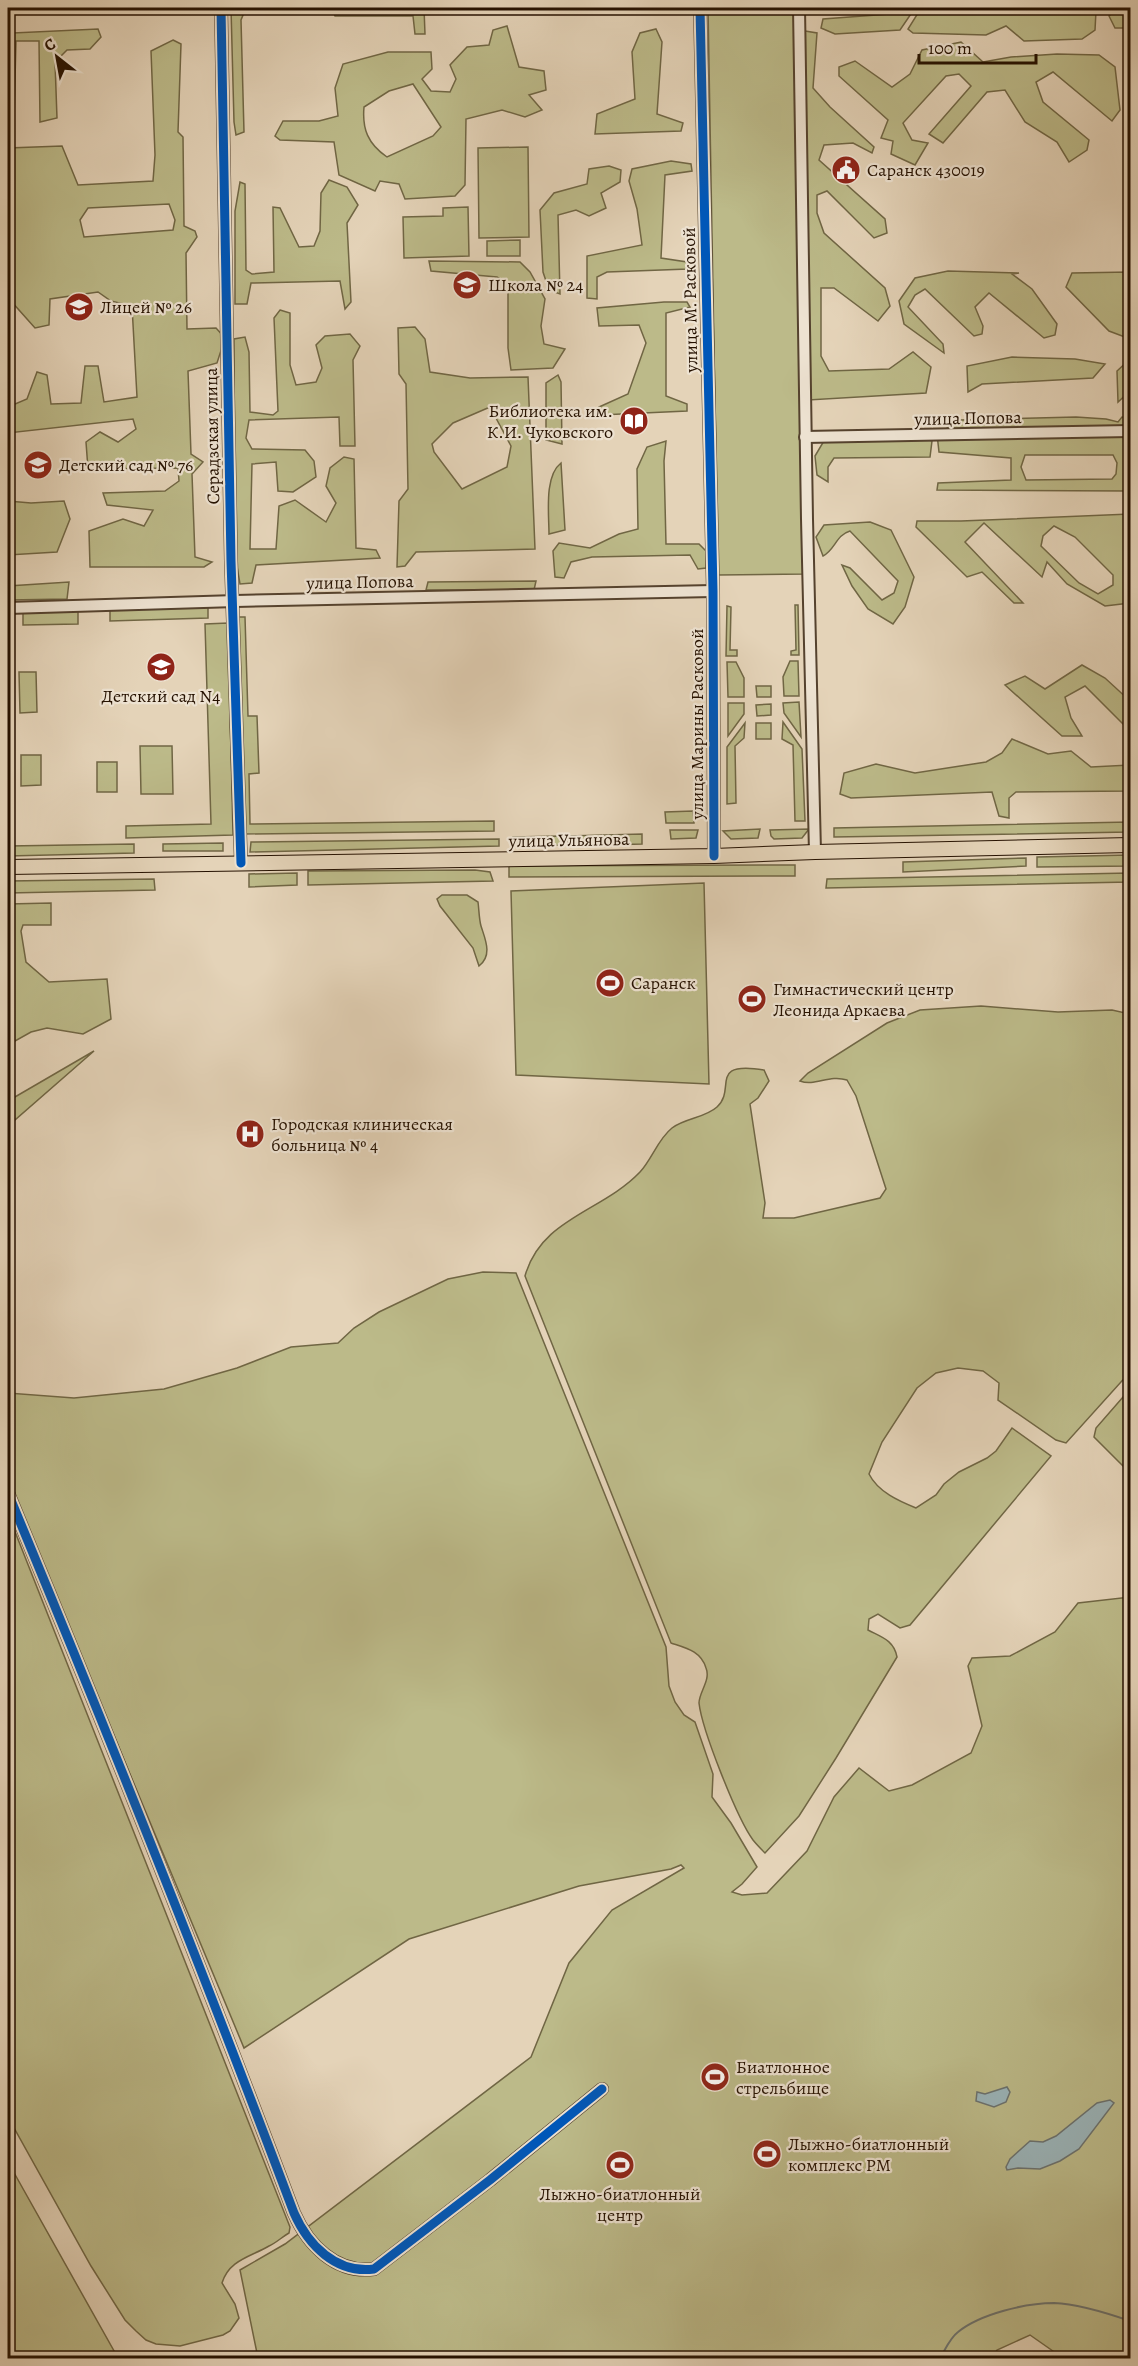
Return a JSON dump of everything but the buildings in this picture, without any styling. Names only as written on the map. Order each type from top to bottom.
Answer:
[{"type":"main road","name":"улица Ульянова","points":[[8,867],[714,856],[1131,845]]},
{"type":"street","name":"Серадзская улица","points":[[221,8],[233,601],[241,863]]},
{"type":"street","name":"улица М. Расковой","points":[[700,8],[713,591]]},
{"type":"street","points":[[799,8],[805,437],[815,852]]},
{"type":"street","name":"улица Попова","points":[[805,437],[1131,431]]},
{"type":"street","name":"улица Попова","points":[[8,608],[713,591]]},
{"type":"street","name":"улица Марины Расковой","points":[[713,591],[714,856]]},
{"type":"street","points":[[8,1492],[238,2063],[298,2223],[324,2255],[350,2268],[374,2269],[490,2180],[602,2089]]},
{"type":"shaded area","points":[[231,8],[246,8],[241,20],[244,132],[236,135],[234,122]]},
{"type":"shaded area","points":[[332,8],[424,8],[425,34],[415,34],[413,16],[335,16]]},
{"type":"shaded area","points":[[510,8],[595,8],[594,11],[511,12]]},
{"type":"shaded area","points":[[708,8],[794,8],[805,574],[718,575]]},
{"type":"shaded area","points":[[907,8],[915,8],[900,30],[835,34],[821,28],[823,19],[903,13]]},
{"type":"shaded area","points":[[1006,8],[1096,11],[1095,30],[1082,39],[1024,41],[1006,26],[986,35],[913,33],[908,29],[918,13],[1006,11]]},
{"type":"shaded area","points":[[1130,10],[1130,28],[1115,28],[1109,16],[1114,11]]},
{"type":"shaded area","points":[[8,24],[13,33],[98,29],[101,37],[90,49],[67,50],[55,62],[57,118],[40,122],[39,41],[16,41],[14,118],[8,124]]},
{"type":"shaded area","points":[[507,26],[519,67],[544,71],[546,90],[529,95],[542,110],[525,117],[502,110],[466,119],[465,185],[455,196],[405,199],[399,184],[380,181],[375,191],[339,175],[334,142],[280,140],[275,136],[283,121],[319,121],[338,116],[335,88],[343,64],[388,52],[431,52],[432,69],[422,79],[431,91],[450,92],[456,79],[450,65],[467,47],[489,45],[493,30]],"holes":[[[413,84],[441,127],[433,136],[387,157],[375,147],[365,129],[364,107],[389,91]]]},
{"type":"shaded area","points":[[656,29],[662,42],[657,114],[683,123],[681,131],[595,134],[597,114],[635,99],[632,52],[640,33]]},
{"type":"shaded area","points":[[805,31],[817,33],[813,88],[830,107],[874,147],[872,153],[853,143],[824,145],[819,160],[885,219],[887,233],[874,238],[827,191],[817,195],[817,213],[824,233],[885,288],[890,306],[878,321],[834,288],[821,288],[821,356],[829,371],[889,369],[913,352],[931,367],[926,393],[808,400]]},
{"type":"shaded area","points":[[173,40],[181,44],[178,132],[183,137],[184,226],[195,231],[197,237],[186,253],[187,329],[216,328],[225,338],[217,363],[188,371],[191,454],[203,462],[192,474],[195,557],[212,562],[204,567],[90,567],[89,531],[123,519],[144,526],[153,510],[107,505],[103,493],[165,491],[179,481],[178,468],[88,469],[86,442],[100,432],[118,442],[136,429],[133,419],[8,433],[8,407],[27,399],[37,372],[47,375],[51,404],[81,403],[85,366],[98,366],[104,402],[137,397],[132,306],[111,301],[98,292],[50,299],[49,325],[35,328],[11,301],[8,292],[11,185],[8,183],[8,148],[62,146],[78,185],[153,181],[155,155],[151,51]],"holes":[[[169,204],[175,220],[173,230],[84,237],[80,220],[88,208]]]},
{"type":"shaded area","points":[[961,42],[983,62],[1011,57],[1057,54],[1099,55],[1115,67],[1120,110],[1112,121],[1053,72],[1036,82],[1043,102],[1089,140],[1087,150],[1069,162],[1057,142],[1025,122],[1005,90],[987,92],[943,143],[929,134],[971,86],[959,74],[946,76],[903,123],[912,140],[928,143],[915,165],[891,154],[893,141],[881,138],[888,120],[839,76],[839,67],[855,61],[892,87],[910,74],[922,50]]},
{"type":"shaded area","points":[[528,147],[529,237],[479,238],[478,148]]},
{"type":"shaded area","points":[[671,161],[691,164],[692,171],[665,175],[661,258],[687,262],[688,269],[607,272],[597,277],[597,299],[587,298],[587,256],[642,245],[637,209],[629,181],[632,169]]},
{"type":"shaded area","points":[[609,166],[621,170],[620,182],[601,193],[606,208],[589,216],[576,210],[558,215],[560,294],[549,290],[543,272],[540,210],[554,193],[587,184],[589,169]]},
{"type":"shaded area","points":[[329,180],[347,187],[358,205],[347,223],[351,302],[345,309],[340,281],[251,283],[247,304],[235,304],[235,211],[240,182],[245,184],[246,270],[252,274],[274,272],[273,207],[280,208],[299,247],[314,246],[320,231],[321,193]]},
{"type":"shaded area","points":[[468,207],[469,256],[404,258],[403,217],[443,216],[443,208]]},
{"type":"shaded area","points":[[520,240],[520,256],[487,256],[487,241]]},
{"type":"shaded area","points":[[429,261],[520,262],[530,272],[545,299],[541,326],[544,344],[565,349],[553,368],[511,370],[508,348],[508,284],[497,277],[431,271]]},
{"type":"shaded area","points":[[948,271],[1019,273],[1012,274],[1032,289],[1057,324],[1055,335],[1044,338],[989,293],[975,307],[983,326],[982,334],[974,336],[925,289],[915,295],[908,307],[943,344],[944,353],[904,324],[899,301],[915,278]]},
{"type":"shaded area","points":[[1130,272],[1127,308],[1130,311],[1130,339],[1109,331],[1066,287],[1072,273]]},
{"type":"shaded area","points":[[687,302],[690,307],[666,313],[666,396],[687,404],[687,411],[600,415],[599,407],[628,394],[646,343],[639,325],[599,326],[597,308]]},
{"type":"shaded area","points":[[280,310],[290,313],[290,365],[296,385],[316,382],[322,368],[316,345],[325,336],[350,334],[360,346],[353,360],[355,446],[340,446],[339,417],[249,420],[246,438],[252,449],[305,450],[314,461],[316,477],[293,492],[278,491],[276,462],[252,464],[250,549],[276,549],[279,506],[295,500],[326,522],[336,503],[326,486],[330,468],[344,457],[354,459],[356,548],[376,550],[380,558],[256,565],[252,583],[240,584],[234,549],[234,339],[245,337],[249,352],[250,412],[273,415],[278,411],[274,318]]},
{"type":"shaded area","points":[[415,327],[425,339],[430,372],[470,378],[528,377],[535,549],[416,552],[405,566],[397,567],[399,501],[408,489],[406,384],[399,374],[398,328]],"holes":[[[490,407],[511,446],[507,467],[462,489],[434,452],[432,444],[453,423]]]},
{"type":"shaded area","points":[[1012,357],[1075,359],[1105,364],[1093,378],[982,384],[968,392],[967,366]]},
{"type":"shaded area","points":[[1130,359],[1130,391],[1118,402],[1117,371]]},
{"type":"shaded area","points":[[558,375],[561,382],[562,444],[546,440],[546,383]]},
{"type":"shaded area","points":[[1076,417],[1118,422],[1122,417],[1130,418],[1130,491],[937,490],[938,483],[1011,480],[1011,458],[939,452],[937,434],[961,420]],"holes":[[[1025,455],[1113,455],[1117,463],[1116,474],[1112,479],[1026,480],[1021,467]]]},
{"type":"shaded area","points":[[828,434],[918,435],[932,441],[930,457],[834,458],[828,467],[828,482],[817,475],[815,456]]},
{"type":"shaded area","points":[[666,441],[664,461],[666,544],[699,544],[706,551],[706,568],[698,569],[690,555],[592,557],[571,562],[564,578],[555,577],[553,551],[559,543],[590,548],[619,534],[638,529],[637,469],[647,447]]},
{"type":"shaded area","points":[[561,463],[565,530],[549,534],[550,486],[552,477]]},
{"type":"shaded area","points":[[8,501],[31,503],[64,501],[70,519],[57,552],[8,555]]},
{"type":"shaded area","points":[[1130,514],[1130,603],[1105,606],[1067,584],[1047,562],[1042,577],[984,523],[965,542],[1023,603],[1014,603],[982,572],[967,577],[916,527],[917,521]],"holes":[[[1054,526],[1075,537],[1113,575],[1113,585],[1098,594],[1079,583],[1041,546],[1043,536]]]},
{"type":"shaded area","points":[[870,522],[891,530],[914,577],[905,607],[893,624],[868,609],[852,586],[842,565],[850,568],[882,600],[894,593],[898,581],[850,531],[845,533],[823,556],[816,537],[824,525]]},
{"type":"shaded area","points":[[536,581],[534,590],[426,590],[428,582]]},
{"type":"shaded area","points":[[69,582],[67,599],[8,600],[8,586]]},
{"type":"shaded area","points":[[795,605],[798,605],[799,655],[791,655],[791,651],[796,650]]},
{"type":"shaded area","points":[[208,606],[208,618],[110,621],[110,610]]},
{"type":"shaded area","points":[[727,606],[731,607],[730,650],[737,650],[737,656],[726,656]]},
{"type":"shaded area","points":[[78,611],[78,624],[23,625],[23,613]]},
{"type":"shaded area","points":[[235,617],[245,617],[248,716],[257,716],[259,773],[249,774],[250,824],[494,821],[494,831],[244,834]]},
{"type":"shaded area","points":[[228,623],[233,835],[126,838],[126,826],[211,824],[205,624]]},
{"type":"shaded area","points":[[790,661],[798,661],[799,696],[784,696],[783,677]]},
{"type":"shaded area","points":[[727,662],[736,662],[744,678],[744,697],[728,697]]},
{"type":"shaded area","points":[[1082,665],[1105,678],[1130,701],[1130,731],[1085,686],[1065,697],[1071,718],[1082,736],[1062,736],[1005,685],[1025,676],[1045,689]]},
{"type":"shaded area","points":[[19,672],[36,672],[37,712],[20,713]]},
{"type":"shaded area","points":[[756,686],[771,686],[771,697],[757,697]]},
{"type":"shaded area","points":[[799,702],[801,737],[784,713],[783,703]]},
{"type":"shaded area","points":[[728,703],[744,703],[744,714],[728,736]]},
{"type":"shaded area","points":[[771,704],[771,715],[757,716],[756,705]]},
{"type":"shaded area","points":[[783,722],[802,749],[805,821],[795,821],[793,745],[782,739]]},
{"type":"shaded area","points":[[745,723],[744,738],[735,746],[736,803],[727,804],[727,747]]},
{"type":"shaded area","points":[[756,723],[771,723],[771,739],[756,739]]},
{"type":"shaded area","points":[[1012,739],[1048,754],[1071,751],[1091,767],[1130,765],[1130,791],[1016,792],[1009,798],[1009,818],[999,816],[992,792],[851,798],[840,794],[844,773],[876,764],[915,773],[986,762],[1002,753]]},
{"type":"shaded area","points":[[140,746],[172,746],[173,794],[141,794]]},
{"type":"shaded area","points":[[21,755],[41,755],[41,785],[21,786]]},
{"type":"shaded area","points":[[97,762],[117,762],[117,792],[97,792]]},
{"type":"shaded area","points":[[693,811],[694,823],[666,823],[665,812]]},
{"type":"shaded area","points":[[1130,822],[1130,832],[834,837],[834,828]]},
{"type":"shaded area","points":[[760,829],[758,838],[731,839],[723,831]]},
{"type":"shaded area","points":[[809,829],[802,838],[774,839],[770,830]]},
{"type":"shaded area","points":[[670,830],[698,830],[696,838],[671,839]]},
{"type":"shaded area","points":[[642,834],[642,844],[568,846],[568,836]]},
{"type":"shaded area","points":[[561,836],[561,845],[512,846],[513,837]]},
{"type":"shaded area","points":[[499,839],[499,846],[250,852],[251,842]]},
{"type":"shaded area","points":[[223,843],[223,851],[163,851],[163,844]]},
{"type":"shaded area","points":[[134,844],[134,853],[8,856],[8,846]]},
{"type":"shaded area","points":[[1130,855],[1130,866],[1037,867],[1037,857]]},
{"type":"shaded area","points":[[1026,858],[1026,866],[903,872],[903,862]]},
{"type":"shaded area","points":[[795,865],[795,876],[509,877],[509,866]]},
{"type":"shaded area","points":[[475,870],[490,872],[493,881],[308,885],[308,871]]},
{"type":"shaded area","points":[[297,873],[297,885],[249,887],[249,874]]},
{"type":"shaded area","points":[[1130,873],[1130,882],[826,888],[827,879]]},
{"type":"shaded area","points":[[154,879],[155,890],[8,893],[8,881]]},
{"type":"shaded area","name":"Саранск","points":[[704,883],[709,1084],[516,1075],[511,891]]},
{"type":"shaded area","points":[[442,895],[467,895],[478,902],[487,952],[479,966],[473,948],[440,906],[437,899]]},
{"type":"shaded area","points":[[51,903],[51,925],[23,925],[21,931],[26,962],[49,982],[107,979],[111,1019],[83,1034],[47,1028],[31,1032],[8,1045],[8,904]]},
{"type":"shaded area","points":[[981,1006],[1058,1012],[1112,1010],[1130,1014],[1130,1372],[1066,1443],[1056,1440],[998,1400],[999,1383],[983,1371],[958,1368],[936,1373],[917,1388],[882,1442],[869,1474],[883,1491],[896,1499],[916,1508],[936,1495],[944,1484],[959,1472],[996,1451],[1012,1428],[1051,1456],[910,1625],[900,1628],[878,1614],[869,1619],[868,1630],[890,1643],[897,1657],[799,1816],[765,1853],[753,1840],[738,1813],[706,1733],[699,1703],[707,1677],[704,1662],[692,1651],[671,1643],[525,1276],[533,1257],[544,1241],[558,1228],[625,1186],[640,1172],[672,1128],[707,1114],[717,1107],[725,1092],[729,1073],[735,1069],[764,1070],[769,1081],[758,1098],[750,1104],[765,1203],[763,1218],[794,1218],[880,1198],[886,1189],[856,1096],[847,1080],[834,1078],[811,1083],[800,1081],[808,1073],[887,1023],[920,1010]]},
{"type":"shaded area","points":[[94,1051],[8,1126],[8,1101]]},
{"type":"shaded area","points":[[483,1272],[516,1273],[666,1647],[669,1686],[675,1702],[684,1715],[695,1722],[713,1774],[712,1797],[731,1823],[757,1867],[732,1892],[742,1895],[767,1893],[807,1851],[834,1797],[859,1768],[889,1791],[912,1785],[971,1753],[982,1726],[968,1666],[972,1658],[1010,1656],[1055,1632],[1078,1603],[1130,1597],[1130,2358],[1063,2358],[1030,2335],[997,2350],[992,2358],[258,2358],[240,2270],[285,2244],[531,2057],[569,1963],[612,1910],[684,1868],[681,1865],[671,1869],[579,1886],[409,1939],[244,2048],[8,1481],[8,1393],[74,1398],[164,1389],[237,1368],[291,1347],[338,1343],[354,1328],[379,1312],[448,1279]]},
{"type":"shaded area","points":[[1130,1389],[1130,1473],[1094,1437],[1096,1428]]},
{"type":"shaded area","points":[[8,1514],[290,2227],[289,2233],[272,2245],[241,2260],[225,2275],[222,2283],[235,2304],[239,2318],[230,2331],[223,2335],[180,2346],[156,2344],[146,2340],[125,2320],[91,2266],[8,2117]]},
{"type":"shaded area","points":[[8,2162],[118,2358],[8,2358]]},
{"type":"water","points":[[1007,2087],[1010,2092],[1006,2102],[994,2107],[976,2101],[977,2092],[985,2094]]},
{"type":"water","points":[[1110,2100],[1114,2103],[1079,2149],[1060,2161],[1040,2169],[1007,2170],[1010,2159],[1030,2141],[1043,2142],[1056,2136],[1097,2103]]},
{"type":"waterway","points":[[940,2358],[953,2337],[967,2326],[1017,2307],[1054,2303],[1073,2305],[1130,2321]]},
{"type":"cycle path","points":[[221,8],[231,561],[241,863]]},
{"type":"cycle path","points":[[700,8],[713,591],[714,856]]},
{"type":"cycle path","points":[[8,1493],[154,1852],[294,2213],[315,2246],[325,2255],[347,2267],[374,2269],[490,2180],[602,2089]]},
{"type":"place","name":"Саранск 430019","points":[[846,170]]},
{"type":"place","name":"Школа № 24","points":[[467,285]]},
{"type":"place","name":"Лицей № 26","points":[[79,307]]},
{"type":"place","name":"Библиотека им. К.И. Чуковского","points":[[634,421]]},
{"type":"place","name":"Детский сад № 76","points":[[38,465]]},
{"type":"place","name":"Детский сад N4","points":[[161,667]]},
{"type":"place","name":"Саранск","points":[[610,983]]},
{"type":"place","name":"Гимнастический центр Леонида Аркаева","points":[[752,999]]},
{"type":"place","name":"Городская клиническая больница № 4","points":[[250,1134]]},
{"type":"place","name":"Биатлонное стрельбище","points":[[715,2077]]},
{"type":"place","name":"Лыжно-биатлонный комплекс РМ","points":[[767,2154]]},
{"type":"place","name":"Лыжно-биатлонный центр","points":[[620,2165]]}]
